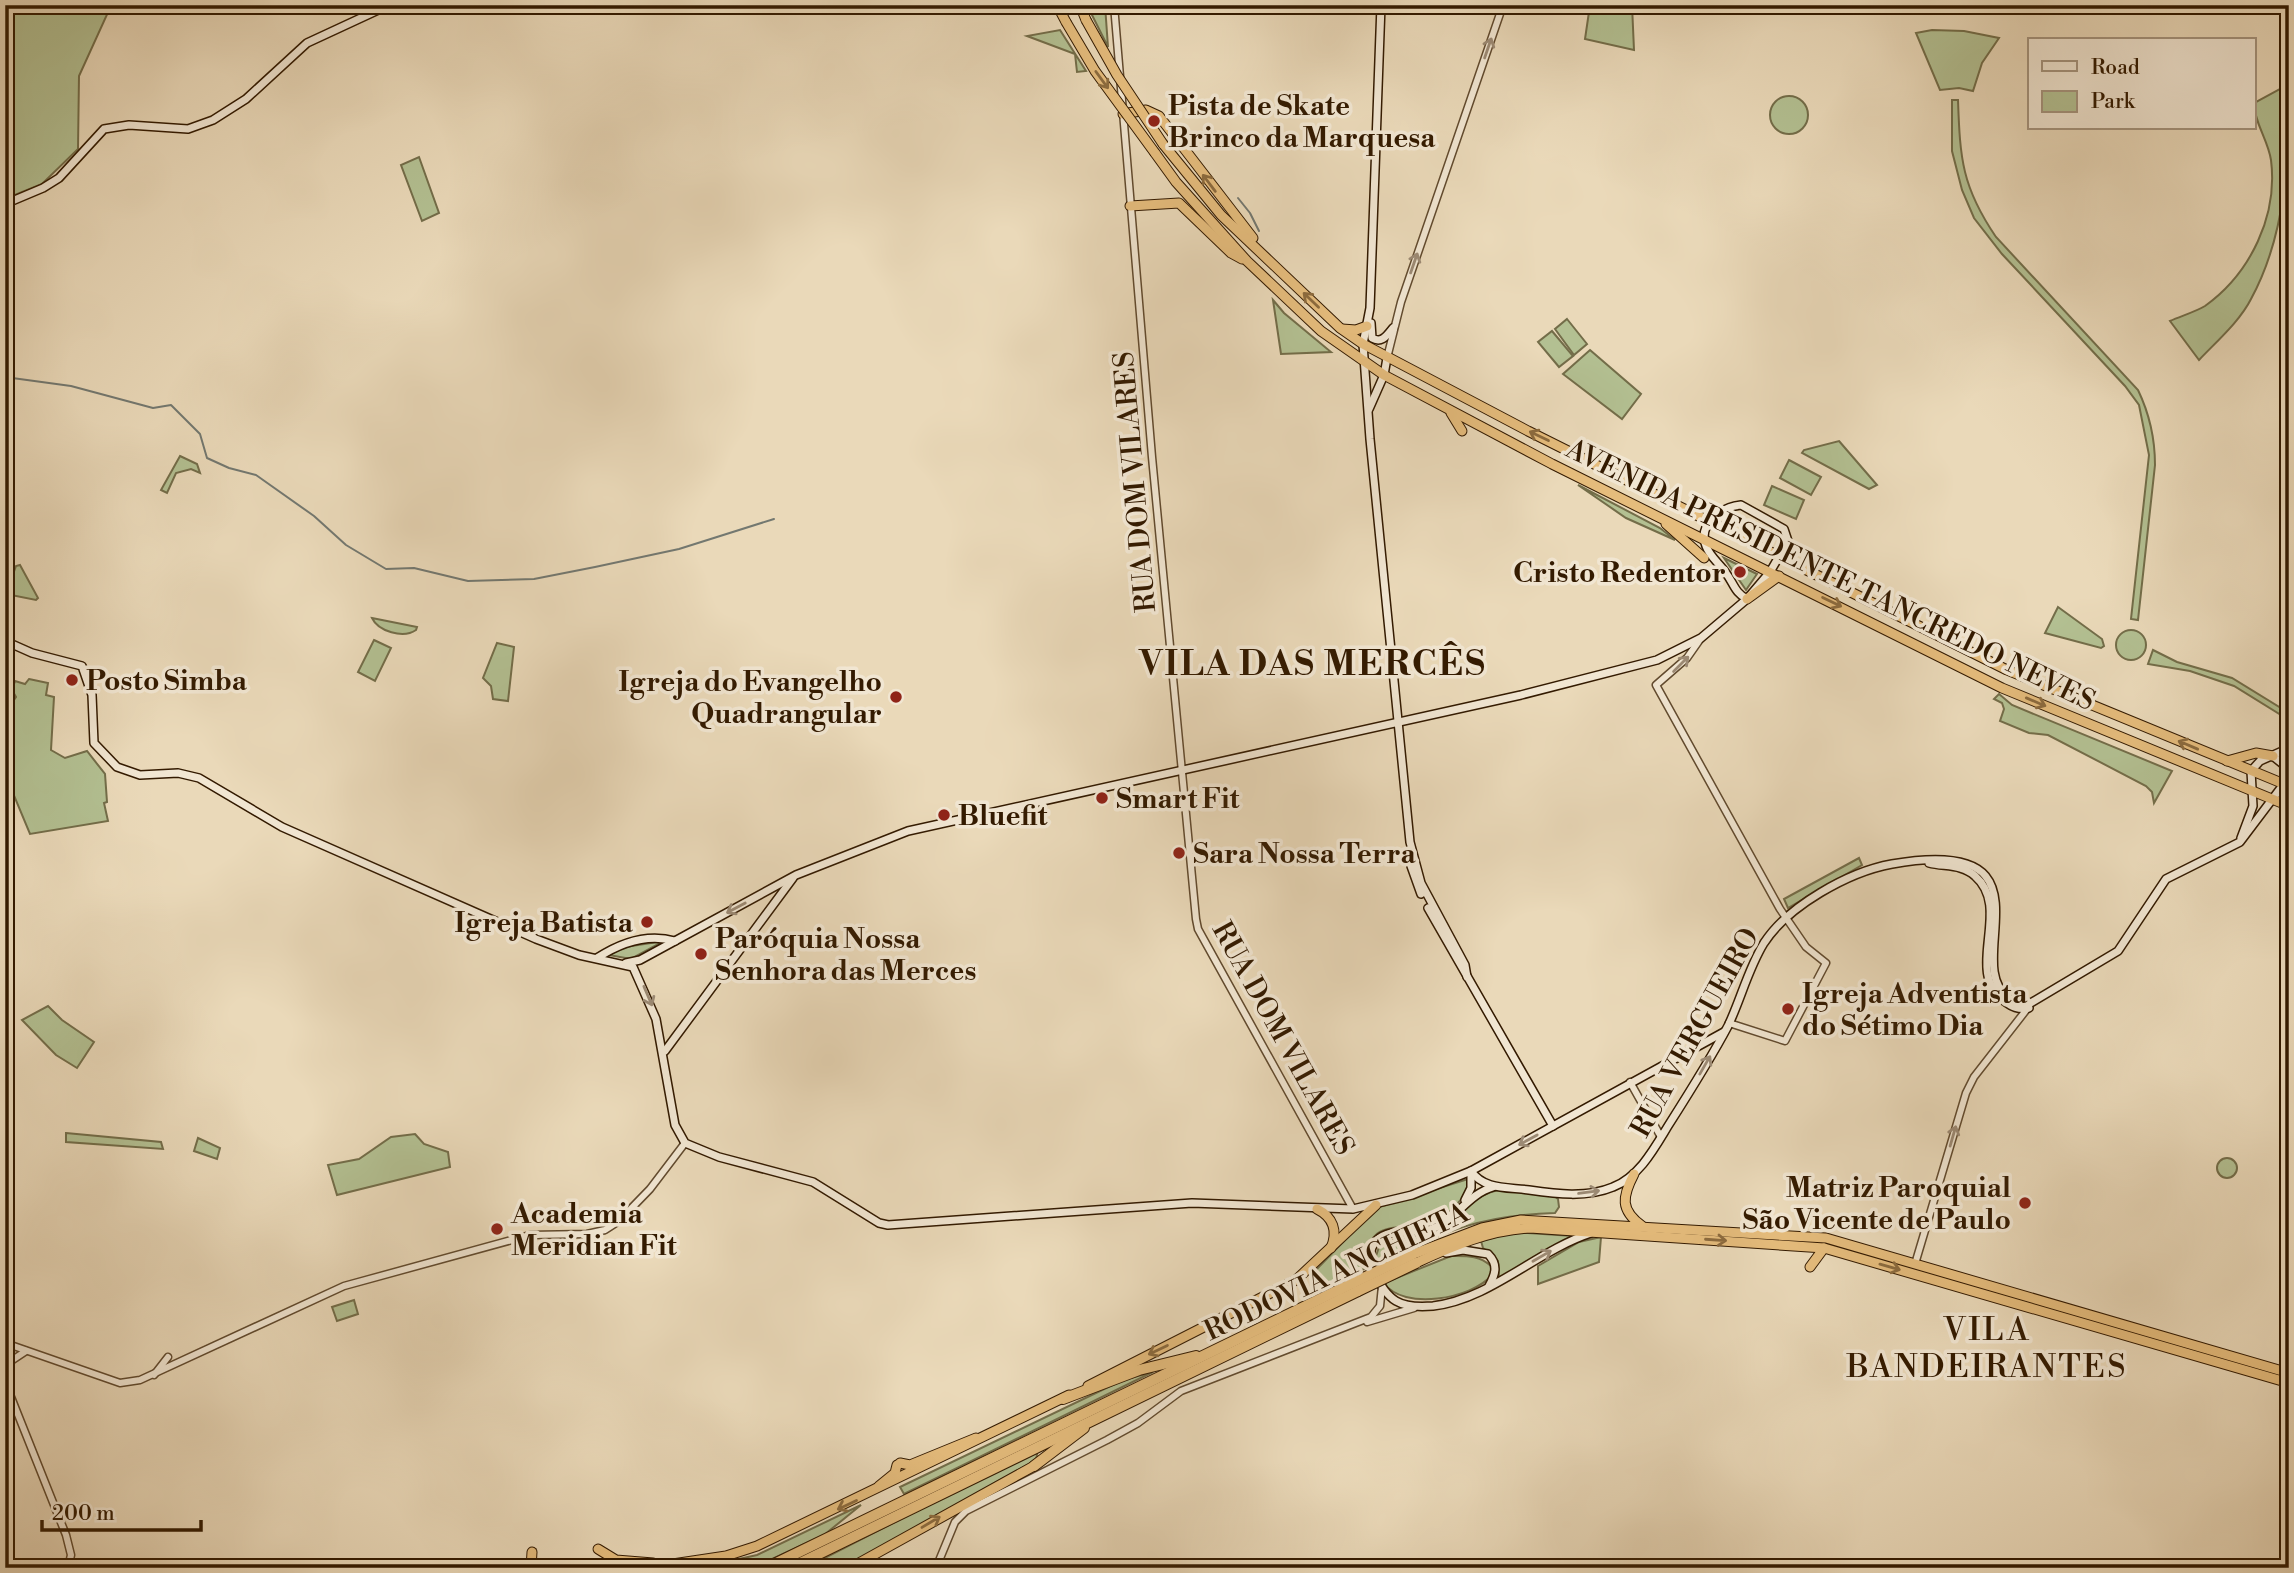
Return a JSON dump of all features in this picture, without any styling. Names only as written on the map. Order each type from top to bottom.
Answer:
[{"type":"highway","points":[[1057,5],[1095,71],[1176,182],[1247,261]]},
{"type":"highway","points":[[1080,5],[1117,75],[1163,144],[1221,215],[1265,257]]},
{"type":"highway","points":[[1123,114],[1146,110],[1159,116],[1265,257]]},
{"type":"highway","points":[[1130,206],[1179,203],[1231,253],[1247,261]]},
{"type":"highway","name":"AVENIDA PRESIDENTE TANCREDO NEVES","points":[[1265,257],[1340,328],[1387,358],[2007,670],[2251,771],[2287,783]]},
{"type":"highway","name":"AVENIDA PRESIDENTE TANCREDO NEVES","points":[[1247,261],[1321,331],[1384,375],[1448,410],[2002,688],[2289,806]]},
{"type":"highway","points":[[1340,328],[1356,330],[1367,326]]},
{"type":"highway","points":[[1448,410],[1462,431]]},
{"type":"highway","points":[[1656,516],[1704,558]]},
{"type":"highway","points":[[1747,599],[1774,574]]},
{"type":"highway","points":[[2227,761],[2256,753],[2273,756]]},
{"type":"highway","points":[[1634,1174],[1623,1197],[1624,1204],[1632,1218],[1643,1227]]},
{"type":"highway","points":[[646,1568],[726,1556],[757,1546],[992,1435],[1286,1286],[1329,1251],[1376,1205]]},
{"type":"highway","points":[[1317,1209],[1327,1215],[1333,1224],[1335,1236],[1329,1251]]},
{"type":"highway","name":"RODOVIA ANCHIETA","points":[[766,1568],[1458,1236],[1507,1222],[1539,1220],[1814,1236],[2289,1373]]},
{"type":"highway","name":"RODOVIA ANCHIETA","points":[[1414,1259],[1515,1229],[1599,1231],[1824,1248],[2289,1383]]},
{"type":"highway","points":[[1811,1266],[1824,1248]]},
{"type":"highway","name":"RODOVIA ANCHIETA","points":[[790,1568],[1355,1287]]},
{"type":"highway","points":[[1062,1399],[1139,1370],[1210,1354]]},
{"type":"highway","points":[[850,1568],[962,1503],[1034,1466],[1095,1418]]},
{"type":"highway","points":[[875,1492],[895,1473],[899,1464],[910,1465],[959,1443],[992,1435]]},
{"type":"highway","points":[[598,1549],[608,1557],[627,1562],[679,1564]]},
{"type":"highway","points":[[531,1568],[532,1552]]},
{"type":"main road","points":[[5,204],[59,178],[104,129],[129,125],[188,130],[213,120],[250,96],[307,43],[389,5]]},
{"type":"main road","points":[[1381,5],[1370,308],[1363,344],[1377,531],[1404,796],[1406,840],[1416,886],[1553,1126]]},
{"type":"main road","points":[[1370,308],[1374,340],[1382,340],[1393,328]]},
{"type":"main road","points":[[1369,409],[1384,375],[1387,358]]},
{"type":"main road","points":[[5,641],[32,653],[82,666],[92,695],[94,743],[117,767],[140,775],[178,773],[199,778],[282,827],[547,944],[625,963],[640,960],[796,875],[908,831],[1397,722],[1657,660],[1701,638],[1747,599],[1734,588],[1709,552],[1704,538],[1710,520],[1721,511],[1741,505],[1780,524],[1788,541],[1774,574]]},
{"type":"main road","points":[[1725,616],[1732,604],[1734,588]]},
{"type":"main road","points":[[2240,842],[2253,806],[2251,771],[2257,763],[2289,748]]},
{"type":"main road","points":[[2273,756],[2289,769]]},
{"type":"main road","name":"RUA VERGUEIRO","points":[[1924,862],[1964,869],[1984,886],[1990,909],[1987,967],[1989,985],[2006,1003],[2017,1009],[2027,1009],[2118,951],[2166,879],[2240,842],[2287,783]]},
{"type":"main road","name":"RUA VERGUEIRO","points":[[1497,1186],[1575,1194],[1610,1189],[1634,1174],[1661,1137],[1724,1032],[1762,946],[1787,918],[1856,874],[1892,864],[1966,864],[1990,883],[1996,907],[1994,977],[2003,994],[2023,1004],[2052,992]]},
{"type":"main road","points":[[664,1057],[667,1045],[796,875]]},
{"type":"main road","points":[[771,888],[777,900]]},
{"type":"main road","points":[[596,958],[622,945],[644,939],[675,941]]},
{"type":"main road","points":[[635,969],[640,960]]},
{"type":"main road","points":[[625,963],[635,969],[650,1000],[661,1036],[675,1125],[685,1143],[719,1157],[813,1182],[888,1226],[1192,1203],[1317,1209],[1353,1209],[1376,1205],[1446,1183],[1471,1171],[1724,1032]]},
{"type":"main road","points":[[661,1036],[667,1045]]},
{"type":"main road","points":[[1471,1171],[1479,1181],[1497,1186]]},
{"type":"main road","points":[[1462,1205],[1471,1188],[1471,1171]]},
{"type":"main road","points":[[1497,1186],[1478,1193],[1434,1228],[1394,1233],[1377,1240],[1373,1245],[1371,1261],[1382,1286],[1395,1301],[1419,1306],[1452,1302],[1488,1287],[1555,1249],[1599,1231]]},
{"type":"main road","points":[[1431,1256],[1463,1250],[1488,1254],[1495,1271],[1488,1287]]},
{"type":"street","name":"RUA DOM VILARES","points":[[1114,5],[1130,206],[1198,929],[1353,1209]]},
{"type":"street","points":[[1387,358],[1393,328],[1503,5]]},
{"type":"street","points":[[1701,638],[1681,664],[1656,685],[1787,918],[1806,947],[1826,963],[1785,1041],[1729,1023]]},
{"type":"street","points":[[1915,1264],[1971,1083],[2027,1009]]},
{"type":"street","points":[[1630,1082],[1661,1137]]},
{"type":"street","points":[[5,1343],[120,1383],[154,1375],[344,1286],[530,1235],[605,1230],[619,1222],[650,1189],[685,1143]]},
{"type":"street","points":[[1342,1329],[1376,1312],[1382,1299],[1382,1286]]},
{"type":"street","points":[[936,1568],[955,1522],[966,1511],[1138,1423],[1181,1391],[1342,1329],[1419,1306]]},
{"type":"street","points":[[5,1365],[26,1351]]},
{"type":"street","points":[[154,1375],[168,1357]]},
{"type":"street","points":[[5,1382],[7,1393],[66,1535],[71,1555],[68,1568]]},
{"type":"green space","points":[[5,5],[115,5],[109,10],[79,76],[78,149],[42,184],[5,199]]},
{"type":"green space","points":[[1087,5],[1105,5],[1108,47]]},
{"type":"green space","points":[[1590,5],[1632,5],[1634,50],[1585,39]]},
{"type":"green space","points":[[1060,30],[1086,71],[1077,72],[1075,54],[1027,36]]},
{"type":"green space","points":[[1932,30],[1964,31],[1999,38],[1982,63],[1973,91],[1959,88],[1940,90],[1916,33]]},
{"type":"green space","points":[[2289,84],[2288,139],[2279,221],[2263,274],[2251,299],[2228,331],[2199,360],[2170,321],[2205,306],[2221,293],[2236,277],[2258,241],[2270,201],[2272,181],[2271,160],[2256,117],[2256,102]]},
{"type":"green space","points":[[1789,96],[1803,101],[1808,115],[1803,129],[1789,134],[1775,129],[1770,115],[1775,101]]},
{"type":"green space","points":[[1952,100],[1958,100],[1965,172],[1976,203],[1996,237],[2138,390],[2146,408],[2153,436],[2155,465],[2138,620],[2131,619],[2149,455],[2139,405],[2125,386],[2002,254],[1974,218],[1962,190],[1952,151]]},
{"type":"green space","points":[[419,157],[439,213],[422,221],[401,165]]},
{"type":"green space","points":[[1273,300],[1284,313],[1331,352],[1281,354]]},
{"type":"green space","points":[[1567,319],[1587,344],[1574,355],[1555,329]]},
{"type":"green space","points":[[1552,331],[1573,356],[1559,367],[1538,342]]},
{"type":"green space","points":[[1590,350],[1641,394],[1622,419],[1563,374]]},
{"type":"green space","points":[[1839,441],[1877,485],[1869,489],[1802,453],[1804,450]]},
{"type":"green space","points":[[180,456],[197,464],[200,473],[191,469],[176,473],[167,493],[161,490]]},
{"type":"green space","points":[[1789,460],[1821,477],[1811,495],[1780,478]]},
{"type":"green space","points":[[1578,485],[1660,528],[1675,540],[1626,518]]},
{"type":"green space","points":[[1772,486],[1804,500],[1796,519],[1764,505]]},
{"type":"green space","points":[[1724,558],[1757,574],[1746,590]]},
{"type":"green space","points":[[20,565],[38,598],[36,600],[6,594],[16,566]]},
{"type":"green space","points":[[2058,607],[2102,639],[2104,646],[2101,648],[2045,633]]},
{"type":"green space","points":[[372,618],[417,627],[411,633],[398,634],[380,627]]},
{"type":"green space","points":[[2131,630],[2142,634],[2146,645],[2142,656],[2131,660],[2120,656],[2116,645],[2120,634]]},
{"type":"green space","points":[[374,640],[391,648],[375,681],[358,672]]},
{"type":"green space","points":[[497,643],[514,647],[508,701],[493,699],[491,686],[483,678]]},
{"type":"green space","points":[[2153,650],[2177,662],[2232,678],[2289,713],[2289,720],[2234,686],[2190,671],[2148,664]]},
{"type":"green space","points":[[29,679],[48,683],[46,695],[54,697],[51,750],[65,758],[87,751],[105,774],[107,802],[104,803],[108,821],[30,834],[5,774],[5,719],[13,714],[10,706],[16,697],[12,690],[15,681],[25,684]]},
{"type":"green space","points":[[1999,694],[2012,705],[2172,771],[2154,803],[2152,792],[2146,786],[2048,735],[2029,733],[2000,721],[2004,709],[2002,703],[1994,699]]},
{"type":"green space","points":[[1859,858],[1862,865],[1788,908],[1784,899]]},
{"type":"green space","points":[[664,941],[631,959],[609,955],[625,947]]},
{"type":"green space","points":[[48,1006],[62,1020],[94,1042],[77,1068],[56,1055],[22,1020]]},
{"type":"green space","points":[[66,1133],[161,1142],[163,1149],[66,1142]]},
{"type":"green space","points":[[415,1134],[424,1144],[448,1152],[450,1167],[337,1195],[328,1165],[359,1159],[391,1137]]},
{"type":"green space","points":[[198,1138],[220,1148],[217,1159],[194,1151]]},
{"type":"green space","points":[[2223,1158],[2231,1158],[2237,1168],[2231,1178],[2223,1178],[2217,1172],[2217,1164]]},
{"type":"green space","points":[[1468,1179],[1465,1195],[1446,1214],[1432,1222],[1396,1227],[1377,1234],[1368,1251],[1369,1267],[1319,1288],[1314,1272],[1376,1208]]},
{"type":"green space","points":[[1504,1189],[1553,1195],[1558,1199],[1559,1207],[1555,1213],[1505,1217],[1464,1227],[1424,1242],[1379,1264],[1376,1256],[1380,1244],[1434,1232],[1451,1222],[1482,1196]]},
{"type":"green space","points":[[1514,1232],[1573,1236],[1499,1278],[1498,1261],[1483,1248],[1481,1241]]},
{"type":"green space","points":[[1601,1237],[1599,1262],[1538,1284],[1538,1266],[1579,1242]]},
{"type":"green space","points":[[1451,1256],[1468,1256],[1482,1260],[1491,1266],[1492,1275],[1469,1290],[1438,1298],[1406,1297],[1393,1292],[1384,1283]]},
{"type":"green space","points":[[354,1300],[358,1314],[337,1321],[332,1307]]},
{"type":"green space","points":[[1153,1372],[904,1494],[900,1487],[1123,1380]]},
{"type":"green space","points":[[1038,1449],[1036,1460],[843,1568],[805,1568]]},
{"type":"green space","points":[[861,1505],[824,1535],[757,1566],[698,1568],[757,1555]]},
{"type":"waterway","points":[[1238,198],[1259,231]]},
{"type":"waterway","points":[[5,377],[71,386],[153,408],[171,405],[200,434],[207,458],[229,468],[256,475],[314,516],[346,545],[386,569],[414,568],[468,581],[534,579],[679,549],[774,519]]},
{"type":"place","name":"Pista de Skate Brinco da Marquesa","points":[[1154,121]]},
{"type":"place","name":"Cristo Redentor","points":[[1740,572]]},
{"type":"place","name":"Posto Simba","points":[[72,680]]},
{"type":"place","name":"Igreja do Evangelho Quadrangular","points":[[896,697]]},
{"type":"place","name":"Smart Fit","points":[[1102,798]]},
{"type":"place","name":"Bluefit","points":[[944,815]]},
{"type":"place","name":"Sara Nossa Terra","points":[[1179,853]]},
{"type":"place","name":"Igreja Batista","points":[[647,922]]},
{"type":"place","name":"Paróquia Nossa Senhora das Merces","points":[[701,954]]},
{"type":"place","name":"Igreja Adventista do Sétimo Dia","points":[[1788,1009]]},
{"type":"place","name":"Matriz Paroquial São Vicente de Paulo","points":[[2025,1203]]},
{"type":"place","name":"Academia Meridian Fit","points":[[497,1229]]},
{"type":"district","name":"VILA DAS MERCÊS","points":[[1313,663]]},
{"type":"district","name":"VILA BANDEIRANTES","points":[[1987,1348]]}]
